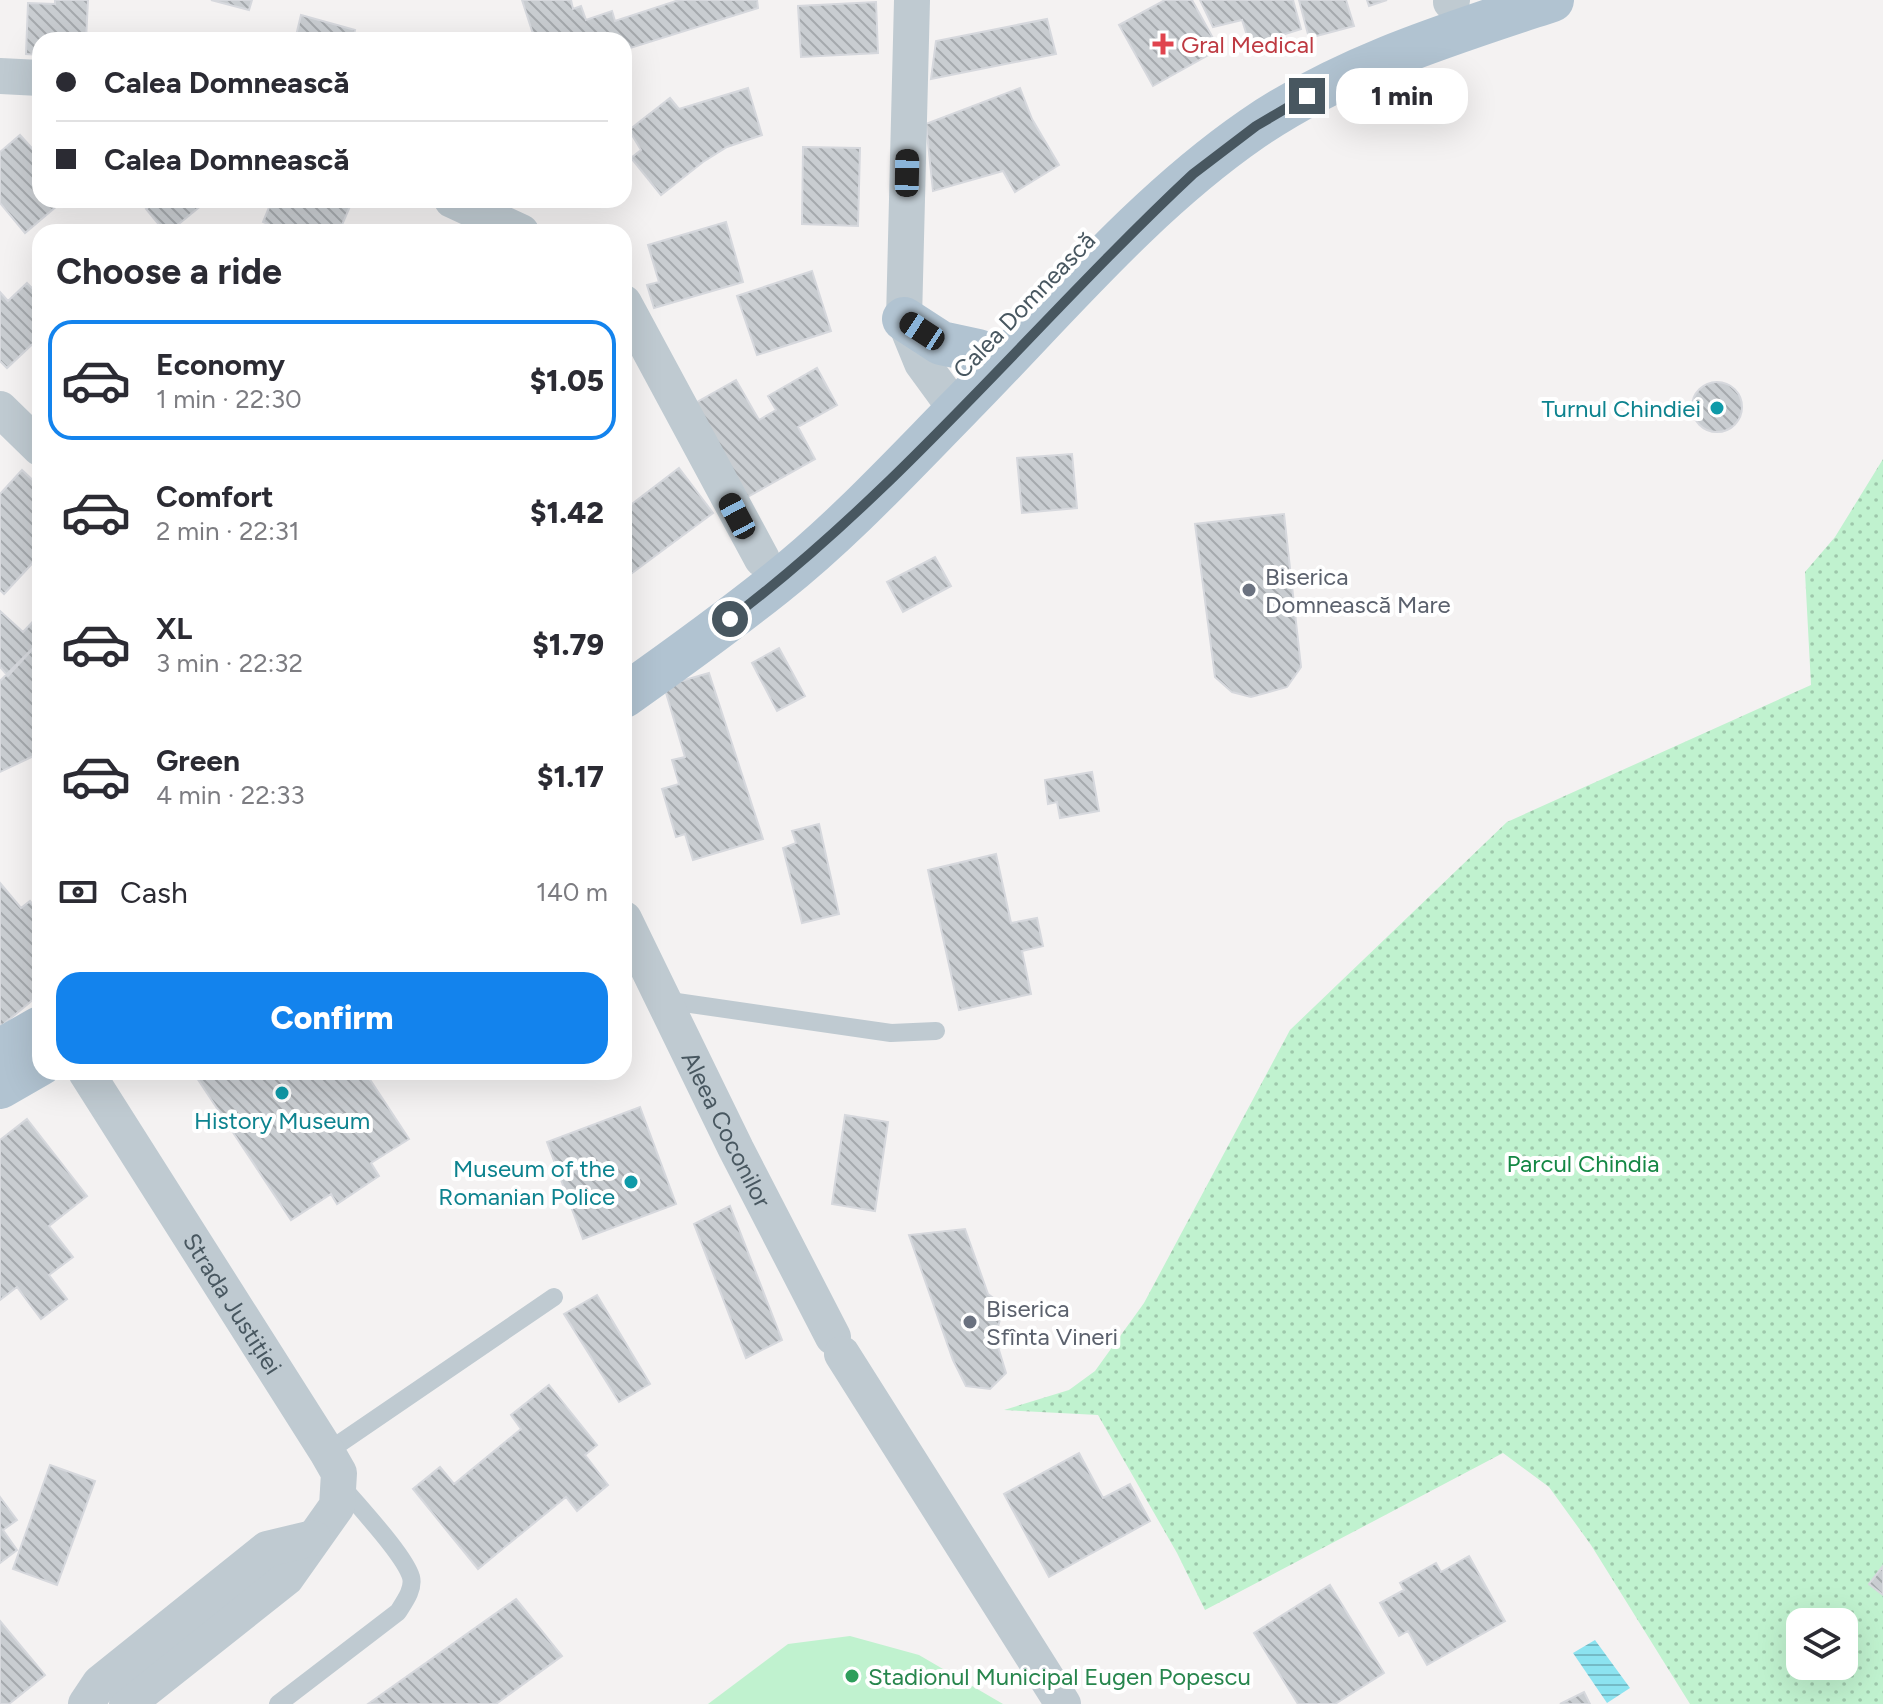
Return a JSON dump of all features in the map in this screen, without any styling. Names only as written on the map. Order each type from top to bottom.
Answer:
[{"type":"main road","name":"Calea Domnească","points":[[632,652],[762,559],[949,400],[1193,174],[1256,126],[1371,65],[1437,38],[1552,0]]},
{"type":"main road","name":"Calea Domnească","points":[[632,690],[776,584],[949,400],[978,351],[1124,203],[1221,117],[1294,72],[1452,1]]},
{"type":"main road","points":[[904,319],[941,343],[978,351]]},
{"type":"main road","points":[[0,1051],[32,1033]]},
{"type":"main road","points":[[0,1087],[32,1069]]},
{"type":"street","points":[[912,0],[904,319],[922,363],[949,400]]},
{"type":"street","points":[[0,76],[32,78]]},
{"type":"street","points":[[469,208],[504,224]]},
{"type":"street","points":[[632,318],[762,559]]},
{"type":"street","points":[[0,409],[32,440]]},
{"type":"street","name":"Aleea Coconilor","points":[[632,936],[838,1345],[1063,1704]]},
{"type":"street","name":"Strada Justiției","points":[[91,1080],[327,1452],[339,1473],[341,1485]]},
{"type":"street","points":[[127,1704],[286,1578],[337,1506],[341,1485]]},
{"type":"street","points":[[86,1704],[100,1683],[267,1549],[313,1538]]},
{"type":"lane","points":[[663,1000],[891,1033],[936,1031]]},
{"type":"lane","points":[[327,1452],[554,1297]]},
{"type":"lane","points":[[278,1704],[398,1612],[409,1595],[412,1579],[403,1563],[341,1485]]},
{"type":"green space","name":"Parcul Chindia","points":[[1883,459],[1883,1704],[1690,1704],[1591,1545],[1549,1487],[1503,1453],[1205,1610],[1177,1553],[1098,1415],[1004,1410],[1069,1390],[1095,1371],[1144,1303],[1290,1030],[1507,822],[1811,685],[1805,572],[1835,537]]},
{"type":"green space","name":"Stadionul Municipal Eugen Popescu","points":[[850,1636],[919,1655],[1003,1704],[708,1704],[788,1644]]},
{"type":"water","points":[[1595,1640],[1630,1688],[1607,1703],[1573,1653]]},
{"type":"building","points":[[55,0],[88,0],[86,32],[32,32],[32,54],[26,54],[28,3],[55,4]]},
{"type":"building","points":[[211,0],[252,0],[249,10]]},
{"type":"building","points":[[522,0],[571,0],[573,9],[581,6],[586,20],[612,11],[615,21],[679,0],[757,0],[758,8],[632,47],[632,32],[532,32]]},
{"type":"building","points":[[1165,0],[1192,0],[1219,49],[1153,86],[1119,25]]},
{"type":"building","points":[[1200,0],[1293,0],[1301,29],[1250,45],[1242,20],[1213,27]]},
{"type":"building","points":[[1299,0],[1346,0],[1354,26],[1309,38]]},
{"type":"building","points":[[1367,0],[1387,0],[1369,6]]},
{"type":"building","points":[[876,2],[878,53],[801,57],[798,6]]},
{"type":"building","points":[[301,15],[355,30],[355,32],[297,32]]},
{"type":"building","points":[[1047,19],[1056,54],[931,79],[936,41]]},
{"type":"building","points":[[748,88],[762,135],[727,147],[661,195],[632,159],[641,150],[632,135],[632,128],[670,98],[679,109]]},
{"type":"building","points":[[1020,88],[1032,119],[1059,165],[1015,192],[1003,171],[933,191],[926,124]]},
{"type":"building","points":[[20,135],[32,148],[32,208],[55,208],[25,233],[0,203],[0,152]]},
{"type":"building","points":[[803,147],[860,148],[858,226],[802,224]]},
{"type":"building","points":[[198,208],[179,224],[158,224],[146,209]]},
{"type":"building","points":[[269,208],[349,208],[342,224],[263,222]]},
{"type":"building","points":[[726,222],[743,282],[654,308],[647,285],[659,282],[648,245]]},
{"type":"building","points":[[812,271],[831,331],[757,355],[737,296]]},
{"type":"building","points":[[27,283],[32,288],[32,345],[7,368],[0,361],[0,292],[8,301]]},
{"type":"building","points":[[817,368],[837,405],[798,427],[815,459],[744,499],[692,405],[736,380],[759,420],[776,410],[768,396]]},
{"type":"building","name":"Turnul Chindiei","points":[[1717,382],[1735,389],[1742,407],[1735,425],[1717,432],[1699,425],[1692,407],[1699,389]]},
{"type":"building","points":[[1072,454],[1077,508],[1022,513],[1017,458]]},
{"type":"building","points":[[679,468],[713,513],[632,573],[632,504]]},
{"type":"building","points":[[22,470],[32,479],[32,564],[4,594],[0,590],[0,494]]},
{"type":"building","name":"Biserica Domnească Mare","points":[[1284,514],[1301,667],[1287,687],[1251,697],[1232,692],[1215,677],[1195,524]]},
{"type":"building","points":[[935,557],[951,586],[903,612],[887,582]]},
{"type":"building","points":[[0,611],[23,632],[32,622],[32,650],[8,676],[0,667]]},
{"type":"building","points":[[779,648],[805,696],[777,711],[752,663]]},
{"type":"building","points":[[32,649],[32,757],[0,772],[0,681]]},
{"type":"building","points":[[709,673],[763,839],[693,860],[685,834],[676,837],[662,789],[679,784],[672,760],[685,757],[664,686]]},
{"type":"building","points":[[1092,772],[1099,811],[1060,818],[1057,802],[1048,804],[1045,780]]},
{"type":"building","points":[[819,824],[839,914],[802,923],[783,848],[796,843],[792,831]]},
{"type":"building","points":[[996,854],[1011,923],[1037,918],[1043,946],[1022,951],[1031,994],[959,1010],[928,870]]},
{"type":"building","points":[[0,883],[21,908],[30,901],[32,903],[32,1001],[0,1027]]},
{"type":"building","points":[[198,1080],[370,1080],[409,1139],[371,1163],[379,1176],[337,1204],[331,1194],[291,1220]]},
{"type":"building","points":[[640,1107],[676,1204],[583,1239],[547,1142]]},
{"type":"building","points":[[845,1115],[888,1122],[875,1211],[832,1204]]},
{"type":"building","points":[[27,1119],[87,1196],[49,1226],[73,1257],[49,1275],[67,1299],[41,1319],[17,1287],[0,1300],[0,1140]]},
{"type":"building","points":[[730,1206],[782,1340],[746,1358],[694,1224]]},
{"type":"building","name":"Biserica Sfînta Vineri","points":[[965,1229],[988,1294],[1004,1306],[995,1337],[1006,1373],[990,1389],[966,1386],[953,1360],[909,1235]]},
{"type":"building","points":[[597,1295],[650,1384],[619,1402],[564,1314]]},
{"type":"building","points":[[549,1385],[597,1445],[585,1455],[608,1485],[577,1511],[566,1497],[478,1569],[413,1489],[440,1467],[454,1484],[521,1429],[511,1415]]},
{"type":"building","points":[[1079,1453],[1103,1498],[1130,1484],[1150,1521],[1049,1577],[1004,1494]]},
{"type":"building","points":[[50,1465],[95,1481],[57,1585],[13,1569]]},
{"type":"building","points":[[0,1497],[17,1520],[3,1530],[17,1550],[0,1563]]},
{"type":"building","points":[[1469,1556],[1505,1621],[1427,1665],[1408,1631],[1399,1636],[1380,1603],[1404,1590],[1400,1583],[1436,1563],[1441,1572]]},
{"type":"building","points":[[1883,1566],[1883,1595],[1869,1584]]},
{"type":"building","points":[[1330,1585],[1384,1673],[1335,1704],[1298,1704],[1254,1633]]},
{"type":"building","points":[[516,1599],[562,1656],[496,1704],[368,1704]]},
{"type":"building","points":[[0,1621],[45,1675],[9,1704],[0,1704]]},
{"type":"building","points":[[1584,1692],[1590,1704],[1560,1704]]},
{"type":"place","name":"Gral Medical","points":[[1163,44]]},
{"type":"place","name":"Turnul Chindiei","points":[[1717,408]]},
{"type":"place","name":"Biserica Domnească Mare","points":[[1249,590]]},
{"type":"place","name":"History Museum","points":[[282,1093]]},
{"type":"place","name":"Museum of the Romanian Police","points":[[631,1182]]},
{"type":"place","name":"Biserica Sfînta Vineri","points":[[970,1322]]},
{"type":"place","name":"Stadionul Municipal Eugen Popescu","points":[[852,1676]]},
{"type":"route","points":[[730,619],[776,584],[840,526],[1193,174],[1256,126],[1307,96]]}]
